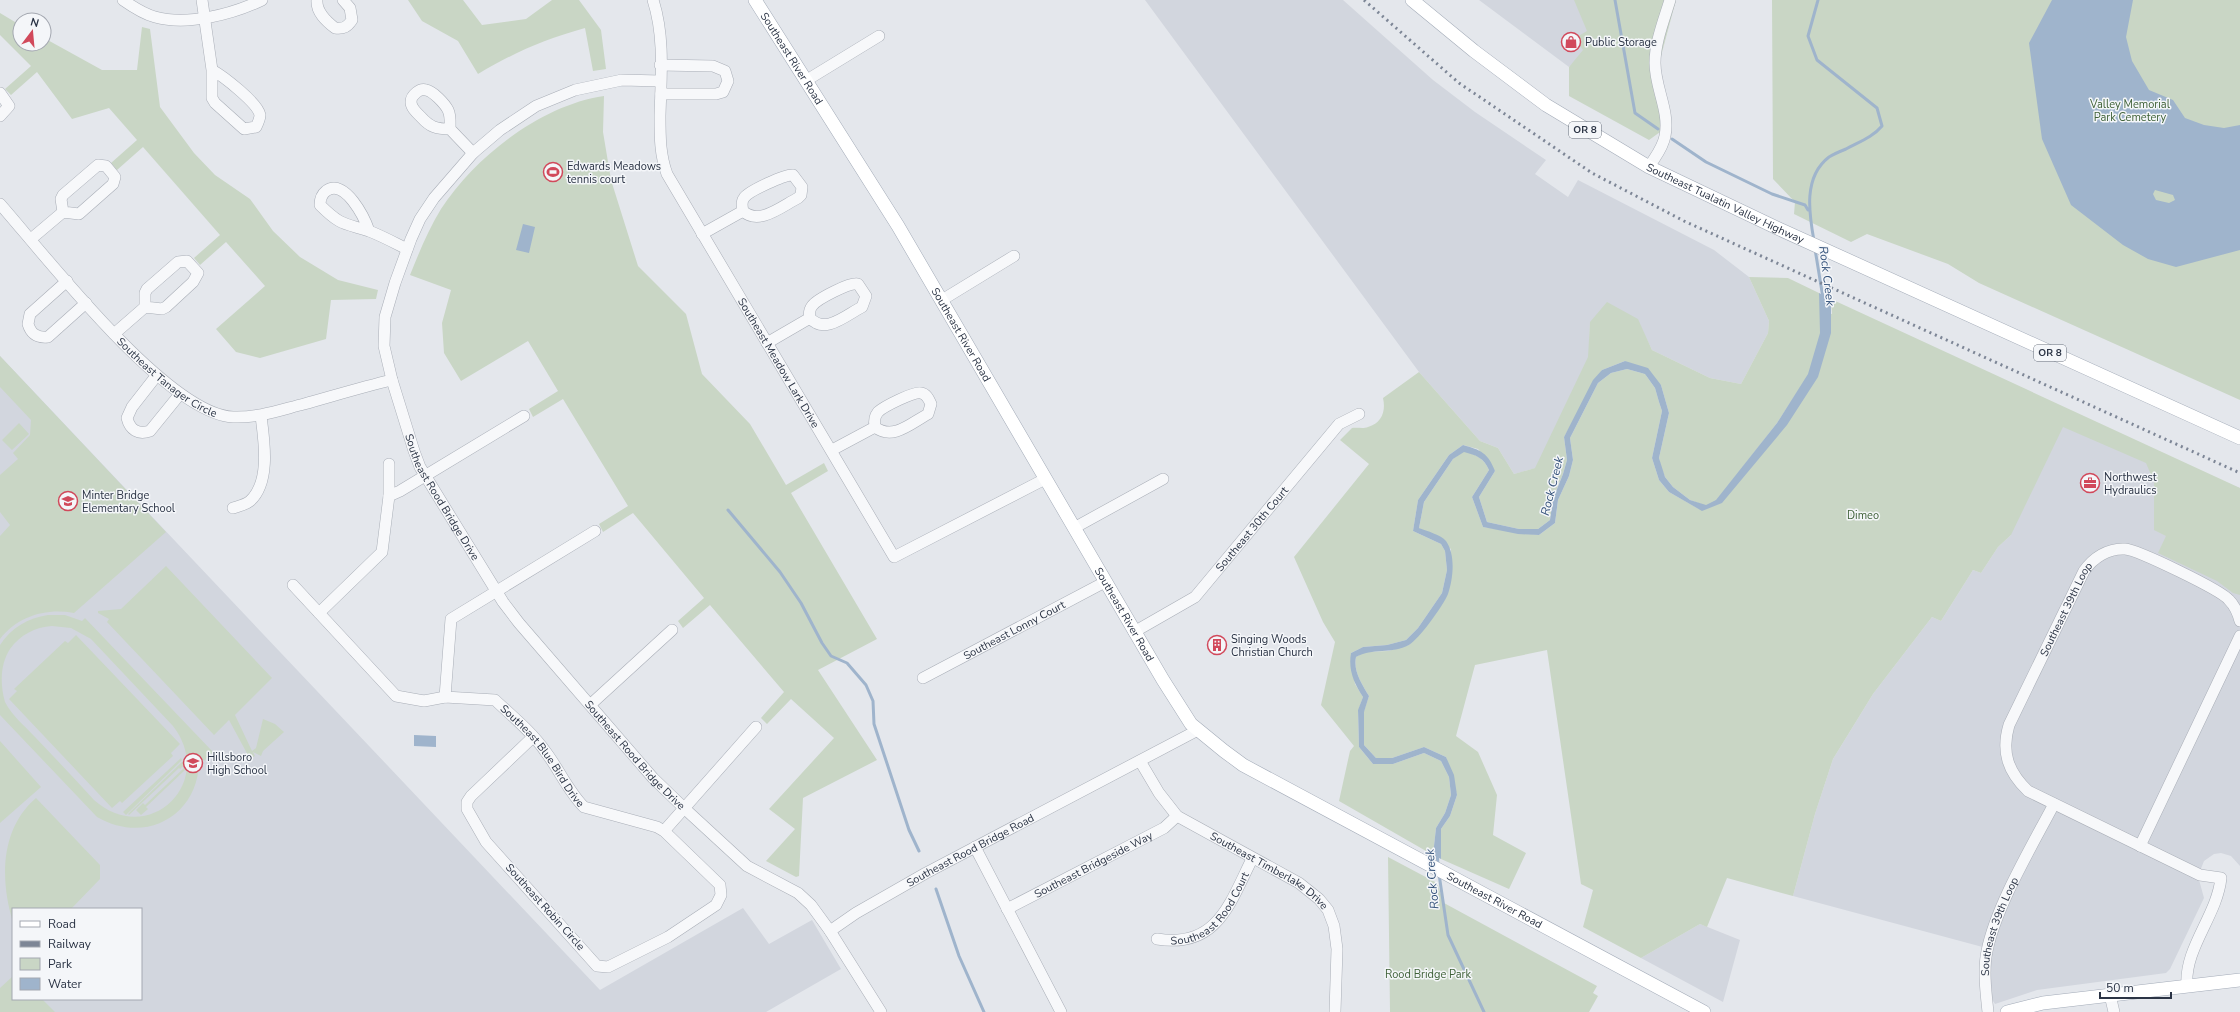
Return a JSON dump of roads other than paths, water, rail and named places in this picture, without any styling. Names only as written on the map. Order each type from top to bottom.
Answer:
[{"type":"main road","name":"Southeast River Road","points":[[755,0],[807,80],[942,300],[1134,632],[1186,716],[1198,730],[1243,765],[1704,1012]]},
{"type":"main road","name":"Southeast Tualatin Valley Highway","points":[[1412,0],[1474,51],[1546,105],[1649,167],[1777,228],[2240,438]]},
{"type":"main road","points":[[2007,1012],[2043,1003],[2240,980]]},
{"type":"street","points":[[123,0],[155,17],[169,19],[203,18],[246,8],[262,0]]},
{"type":"street","points":[[202,0],[203,18],[212,70],[211,83],[215,103],[244,129],[256,127],[260,120],[258,109],[223,76],[212,70]]},
{"type":"street","points":[[317,0],[318,12],[335,28],[342,29],[348,26],[352,20],[350,8],[343,0]]},
{"type":"street","name":"Southeast Meadow Lark Drive","points":[[653,0],[661,29],[660,142],[663,164],[667,174],[832,450],[894,557],[1045,479]]},
{"type":"street","points":[[1649,167],[1661,147],[1665,136],[1666,116],[1656,81],[1655,63],[1656,46],[1670,0]]},
{"type":"street","points":[[807,80],[879,36]]},
{"type":"street","points":[[660,65],[713,66],[725,70],[728,82],[723,92],[716,94],[661,94]]},
{"type":"street","name":"Southeast Rood Bridge Drive","points":[[660,82],[622,80],[568,92],[536,106],[517,117],[473,153],[434,198],[420,219],[395,283],[383,330],[384,346],[392,380],[414,451],[426,475],[498,592],[519,623],[653,778],[747,866],[804,898],[830,931]]},
{"type":"street","points":[[0,93],[9,106],[0,116]]},
{"type":"street","points":[[450,129],[473,153]]},
{"type":"street","points":[[31,239],[63,212],[79,214],[113,184],[115,177],[106,166],[98,164],[63,195],[61,199],[63,212]]},
{"type":"street","points":[[793,175],[802,187],[801,195],[798,198],[762,217],[752,217],[743,211],[742,202],[748,195],[785,176],[793,175]]},
{"type":"street","points":[[369,231],[360,209],[345,193],[338,189],[330,189],[320,198],[320,205],[337,221],[355,229],[369,231],[407,249]]},
{"type":"street","name":"Southeast Tanager Circle","points":[[0,204],[86,304],[114,334],[157,375],[180,394],[210,412],[231,417],[261,416],[392,380]]},
{"type":"street","points":[[702,234],[743,211]]},
{"type":"street","points":[[942,300],[1014,256]]},
{"type":"street","points":[[114,334],[145,307],[162,309],[166,307],[193,282],[198,273],[187,261],[178,262],[147,289],[145,292],[145,307]]},
{"type":"street","points":[[67,281],[30,314],[28,324],[33,334],[48,337],[86,304]]},
{"type":"street","points":[[850,283],[858,284],[866,296],[862,307],[828,325],[819,325],[810,318],[809,312],[814,304],[850,283]]},
{"type":"street","points":[[767,343],[810,318]]},
{"type":"street","points":[[157,375],[132,406],[127,418],[132,430],[138,432],[150,431],[180,394]]},
{"type":"street","points":[[921,393],[926,395],[931,404],[928,414],[895,432],[884,433],[875,427],[874,420],[878,412],[912,394],[921,393]]},
{"type":"street","name":"Southeast 30th Court","points":[[1134,632],[1195,597],[1339,424],[1359,414]]},
{"type":"street","points":[[233,508],[250,501],[254,496],[262,476],[266,453],[261,416]]},
{"type":"street","points":[[389,496],[400,491],[524,416]]},
{"type":"street","points":[[832,450],[875,427]]},
{"type":"street","points":[[319,613],[382,552],[389,496],[389,464]]},
{"type":"street","points":[[1074,528],[1163,479]]},
{"type":"street","points":[[445,697],[451,618],[498,592],[595,531]]},
{"type":"street","name":"Southeast 39th Loop","points":[[2187,986],[2187,968],[2218,896],[2221,878],[2200,875],[2028,791],[2016,779],[2008,765],[2005,744],[2009,725],[2088,565],[2100,555],[2124,549],[2135,552],[2222,594],[2234,606],[2240,621]]},
{"type":"street","name":"Southeast Lonny Court","points":[[923,678],[1105,582]]},
{"type":"street","name":"Southeast Blue Bird Drive","points":[[293,584],[396,696],[424,701],[445,697],[495,700],[545,750],[576,798],[584,807],[664,830],[720,886],[721,895]]},
{"type":"street","points":[[590,705],[672,630]]},
{"type":"street","points":[[2140,846],[2240,636]]},
{"type":"street","points":[[664,830],[756,727]]},
{"type":"street","name":"Southeast Rood Bridge Road","points":[[830,931],[870,905],[975,847],[1198,730]]},
{"type":"street","name":"Southeast Robin Circle","points":[[533,737],[471,796],[467,802],[467,809],[486,842],[597,966],[608,967],[668,937],[716,905],[721,895]]},
{"type":"street","name":"Southeast Timberlake Drive","points":[[1140,760],[1159,793],[1177,816],[1308,889],[1328,910],[1334,926],[1337,949],[1336,1012]]},
{"type":"street","name":"Southeast 39th Loop","points":[[1988,1012],[1986,965],[1989,941],[2008,896],[2054,804]]},
{"type":"street","name":"Southeast Bridgeside Way","points":[[1007,909],[1164,828],[1177,816]]},
{"type":"street","points":[[975,847],[1061,1012]]},
{"type":"street","name":"Southeast Rood Court","points":[[1157,939],[1178,941],[1192,938],[1207,932],[1216,925],[1223,916],[1252,859]]},
{"type":"street","points":[[830,931],[881,1012]]},
{"type":"street","points":[[2110,995],[2114,1012]]},
{"type":"water","points":[[2052,0],[2133,0],[2126,37],[2132,61],[2149,90],[2173,100],[2185,118],[2204,125],[2224,128],[2240,125],[2240,250],[2176,267],[2148,259],[2123,245],[2071,205],[2042,139],[2029,43]],"holes":[[[2155,190],[2173,195],[2175,200],[2169,203],[2156,200],[2153,194]]]},
{"type":"water","points":[[523,224],[535,227],[529,253],[516,250]]},
{"type":"water","points":[[1819,293],[1831,299],[1831,333],[1818,377],[1787,425],[1722,503],[1702,511],[1669,492],[1659,480],[1652,458],[1662,411],[1655,388],[1645,374],[1627,369],[1611,373],[1598,383],[1570,438],[1573,460],[1569,476],[1558,500],[1555,523],[1539,535],[1518,534],[1483,527],[1472,497],[1489,470],[1482,460],[1468,453],[1464,452],[1453,459],[1424,502],[1419,528],[1441,537],[1446,541],[1449,547],[1453,567],[1448,594],[1430,622],[1419,636],[1409,645],[1402,648],[1362,654],[1356,657],[1355,662],[1359,677],[1369,696],[1364,712],[1364,745],[1376,758],[1392,758],[1424,747],[1446,757],[1454,775],[1457,795],[1450,816],[1441,829],[1441,859],[1433,855],[1436,828],[1445,813],[1451,795],[1449,777],[1441,761],[1424,753],[1393,764],[1373,764],[1359,747],[1358,710],[1363,697],[1354,681],[1350,665],[1351,653],[1363,647],[1387,645],[1406,640],[1418,628],[1442,593],[1447,570],[1445,551],[1441,544],[1413,531],[1418,500],[1449,455],[1463,445],[1475,449],[1487,456],[1495,471],[1479,497],[1487,522],[1519,529],[1538,529],[1550,520],[1553,499],[1567,460],[1564,437],[1593,380],[1602,370],[1625,361],[1648,368],[1661,385],[1669,413],[1659,458],[1665,477],[1673,487],[1690,500],[1706,505],[1716,500],[1777,423],[1808,374],[1820,333]]},
{"type":"water","points":[[414,735],[436,736],[436,747],[414,746]]},
{"type":"waterway","points":[[1615,0],[1635,113],[1658,129]]},
{"type":"waterway","name":"Rock Creek","points":[[1814,241],[1810,196],[1815,175],[1821,165],[1829,157],[1866,139],[1882,126],[1877,108],[1817,60],[1808,36],[1818,0]]},
{"type":"waterway","points":[[1672,139],[1706,162],[1772,194],[1805,205],[1808,210]]},
{"type":"waterway","name":"Rock Creek","points":[[1815,249],[1823,298]]},
{"type":"waterway","points":[[728,510],[780,572],[801,603],[822,643],[831,656],[847,663],[866,685],[873,701],[874,724],[909,830],[919,851]]},
{"type":"waterway","name":"Rock Creek","points":[[1437,852],[1438,865]]},
{"type":"waterway","name":"Rock Creek","points":[[1439,874],[1448,935],[1484,1012]]},
{"type":"waterway","points":[[936,889],[959,956],[984,1012]]},
{"type":"railway","points":[[1364,0],[1459,83],[1592,173],[1684,221],[2240,473]]},
{"type":"place","name":"Public Storage","points":[[1571,42]]},
{"type":"place","name":"Edwards Meadows tennis court","points":[[553,172]]},
{"type":"place","name":"Northwest Hydraulics","points":[[2090,483]]},
{"type":"place","name":"Minter Bridge Elementary School","points":[[68,501]]},
{"type":"place","name":"Singing Woods Christian Church","points":[[1217,645]]},
{"type":"place","name":"Hillsboro High School","points":[[193,763]]},
{"type":"park label","name":"Valley Memorial Park Cemetery","points":[[2130,110]]},
{"type":"park label","name":"Dimeo","points":[[1863,515]]},
{"type":"park label","name":"Rood Bridge Park","points":[[1428,974]]}]
